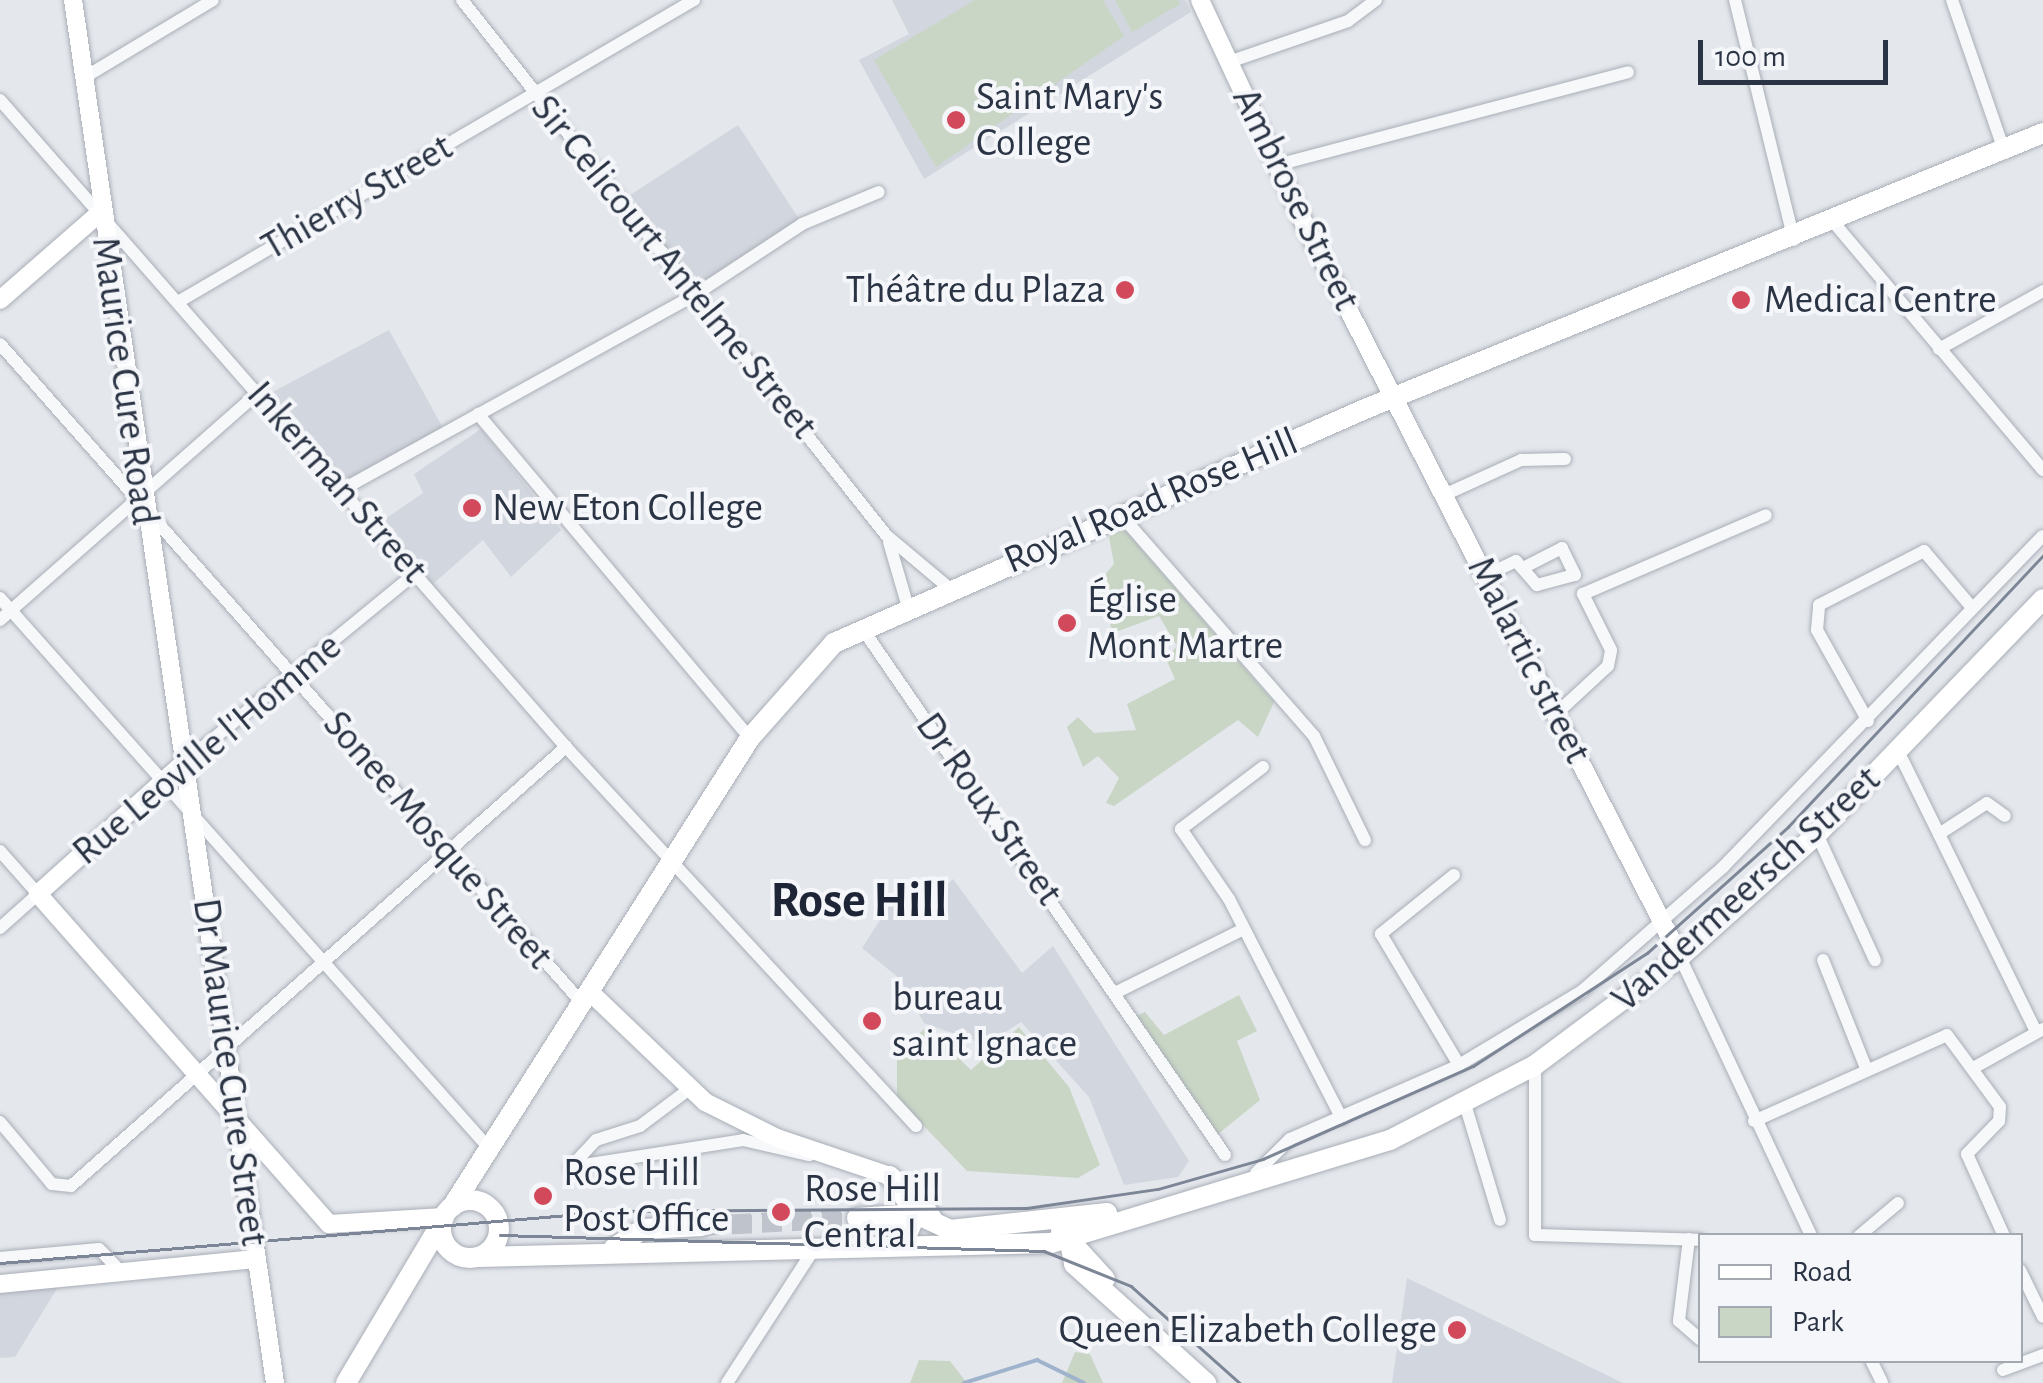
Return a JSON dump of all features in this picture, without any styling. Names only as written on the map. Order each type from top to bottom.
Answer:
[{"type":"main road","name":"Royal Road Rose Hill","points":[[346,1383],[446,1215],[750,738],[814,663],[860,626],[1395,397],[1835,224],[2005,154],[2043,134]]},
{"type":"main road","name":"Vandermeersch Street","points":[[450,1250],[478,1257],[614,1248],[812,1252],[1022,1243],[1184,1204],[1379,1144],[1534,1066],[1680,957],[1899,753],[2043,599]]},
{"type":"main road","points":[[488,1149],[488,1206],[500,1228],[557,1252]]},
{"type":"main road","points":[[890,1176],[926,1218],[902,1246]]},
{"type":"main road","name":"Vandermeersch Street","points":[[857,1218],[926,1218],[1070,1232],[1184,1204]]},
{"type":"main road","points":[[450,1250],[446,1215],[488,1206]]},
{"type":"main road","points":[[1093,1275],[1099,1240],[1113,1220]]},
{"type":"main road","points":[[614,1248],[644,1228],[702,1226]]},
{"type":"main road","points":[[478,1257],[500,1228]]},
{"type":"main road","points":[[1070,1232],[1093,1275],[1206,1383]]},
{"type":"main road","points":[[1022,1243],[1093,1275]]},
{"type":"main road","name":"Royal Road Rose Hill","points":[[407,1279],[450,1250]]},
{"type":"street","name":"Maurice Cure Road","points":[[73,0],[139,494],[186,761]]},
{"type":"street","points":[[84,78],[213,0]]},
{"type":"street","name":"Sir Celicourt Antelme Street","points":[[462,0],[692,296],[886,535],[948,588]]},
{"type":"street","name":"Thierry Street","points":[[178,302],[694,0]]},
{"type":"street","name":"Ambrose Street","points":[[1200,0],[1277,165],[1395,397]]},
{"type":"street","points":[[1229,62],[1348,22],[1376,0]]},
{"type":"street","points":[[1735,0],[1794,240]]},
{"type":"street","points":[[1952,0],[2005,154]]},
{"type":"street","points":[[1277,165],[1628,72]]},
{"type":"street","name":"Inkerman Street","points":[[0,100],[345,488],[566,747],[916,1126]]},
{"type":"street","points":[[345,488],[692,296],[802,224],[879,192]]},
{"type":"street","points":[[0,300],[102,211]]},
{"type":"street","points":[[1835,224],[2043,470]]},
{"type":"street","points":[[1939,348],[2043,292]]},
{"type":"street","name":"Sonee Mosque Street","points":[[0,344],[139,494],[166,537],[293,673],[446,855],[586,997]]},
{"type":"street","points":[[5,615],[259,392]]},
{"type":"street","name":"Malartic street","points":[[1395,397],[1680,957]]},
{"type":"street","points":[[478,414],[750,738]]},
{"type":"street","points":[[1444,495],[1521,460],[1565,460]]},
{"type":"street","points":[[1583,594],[1766,514]]},
{"type":"street","points":[[1121,515],[1314,736],[1365,840]]},
{"type":"street","name":"Sir Celicourt Antelme Street","points":[[886,535],[907,604]]},
{"type":"street","points":[[1234,1190],[1268,1167],[1278,1146],[1458,1065],[1582,991],[1664,924],[1868,722],[1969,604],[2043,536]]},
{"type":"street","points":[[1485,576],[1516,561],[1528,565],[1562,548],[1611,650],[1608,666],[1557,713]]},
{"type":"street","points":[[1868,722],[1816,630],[1820,605],[1924,550],[1969,604]]},
{"type":"street","points":[[1528,565],[1537,584],[1575,575]]},
{"type":"street","name":"Rue Leoville l'Homme","points":[[0,928],[186,761],[416,572]]},
{"type":"street","points":[[0,598],[5,615],[325,962],[488,1149]]},
{"type":"street","name":"Dr Roux Street","points":[[860,626],[1225,1155]]},
{"type":"street","points":[[0,1122],[62,1188],[195,1079],[566,747]]},
{"type":"street","points":[[1899,753],[2040,1030],[1976,1068]]},
{"type":"street","name":"Dr Maurice Cure Street","points":[[186,761],[224,1052],[275,1383]]},
{"type":"street","points":[[1263,767],[1181,826],[1242,930],[1342,1119]]},
{"type":"street","points":[[1939,834],[1987,803],[2004,816]]},
{"type":"street","points":[[1816,834],[1875,960]]},
{"type":"street","points":[[0,851],[238,1132],[328,1224],[446,1215]]},
{"type":"street","points":[[1454,876],[1382,934],[1458,1065]]},
{"type":"street","points":[[1116,993],[1242,930]]},
{"type":"street","points":[[1680,957],[1809,1233]]},
{"type":"street","points":[[1823,960],[1866,1068]]},
{"type":"street","points":[[586,997],[688,1090],[725,1112],[829,1159]]},
{"type":"street","points":[[1754,1122],[1939,1035],[1976,1068],[2001,1113],[1968,1154],[1998,1233]]},
{"type":"street","points":[[1534,1066],[1535,1235],[1695,1240],[1679,1321],[1698,1337]]},
{"type":"street","points":[[688,1090],[640,1126],[596,1140],[571,1167],[734,1141],[829,1159],[890,1176]]},
{"type":"street","points":[[1465,1104],[1500,1220]]},
{"type":"street","points":[[725,1112],[734,1141]]},
{"type":"street","points":[[1863,1233],[1898,1203]]},
{"type":"street","points":[[0,1258],[99,1249],[121,1272]]},
{"type":"street","points":[[727,1383],[812,1252]]},
{"type":"street","points":[[0,1284],[257,1260]]},
{"type":"street","points":[[2023,1276],[2043,1317]]},
{"type":"street","points":[[2002,1370],[2021,1363]]},
{"type":"shaded area","name":"Saint Mary's College","points":[[892,0],[1185,0],[1191,12],[924,179],[859,60],[909,34]]},
{"type":"shaded area","points":[[738,125],[800,220],[692,289],[631,195]]},
{"type":"shaded area","points":[[389,330],[443,428],[345,481],[269,394]]},
{"type":"shaded area","name":"New Eton College","points":[[481,429],[561,530],[511,577],[483,540],[433,584],[379,523],[423,493],[414,474]]},
{"type":"shaded area","points":[[953,879],[1022,973],[1053,946],[1189,1161],[1178,1177],[1124,1185],[1089,1097],[1021,1022],[1002,1034],[993,1062],[963,1028],[958,1035],[924,1023],[899,978],[862,948],[900,889],[921,909]]},
{"type":"shaded area","name":"Queen Elizabeth College","points":[[1407,1278],[1623,1383],[1392,1383]]},
{"type":"shaded area","points":[[58,1287],[15,1357],[0,1358],[0,1291]]},
{"type":"green space","name":"Saint Mary's College","points":[[975,0],[1103,0],[1124,36],[936,167],[874,60]]},
{"type":"green space","points":[[1115,0],[1178,0],[1180,4],[1132,32]]},
{"type":"green space","points":[[1124,529],[1274,702],[1258,737],[1238,720],[1114,806],[1106,803],[1119,778],[1098,756],[1083,767],[1067,727],[1078,717],[1094,733],[1136,730],[1127,704],[1175,679],[1166,659],[1177,646],[1159,616],[1113,633],[1097,584],[1114,564],[1109,537]]},
{"type":"green space","points":[[1239,995],[1257,1031],[1237,1041],[1260,1100],[1217,1135],[1137,1016],[1145,1012],[1164,1035]]},
{"type":"green space","points":[[926,1027],[971,1070],[1019,1027],[1069,1087],[1100,1165],[1078,1178],[967,1171],[897,1098],[897,1056]]},
{"type":"green space","points":[[1075,1352],[1090,1354],[1103,1383],[1062,1383]]},
{"type":"green space","points":[[919,1360],[950,1361],[967,1383],[910,1383]]},
{"type":"waterway","points":[[964,1383],[1037,1360],[1084,1383]]},
{"type":"tunnel","points":[[702,1226],[857,1218]]},
{"type":"tram line","points":[[0,1263],[615,1211],[1027,1208],[1158,1189],[1263,1159],[1473,1066],[1647,953],[1788,827],[2043,555]]},
{"type":"tram line","points":[[500,1235],[1044,1251],[1131,1286],[1240,1383]]},
{"type":"place","name":"Saint Mary's College","points":[[956,120]]},
{"type":"place","name":"Théâtre du Plaza","points":[[1125,290]]},
{"type":"place","name":"Medical Centre","points":[[1741,300]]},
{"type":"place","name":"New Eton College","points":[[472,508]]},
{"type":"place","name":"Église Mont Martre","points":[[1067,623]]},
{"type":"place","name":"bureau saint Ignace","points":[[872,1021]]},
{"type":"place","name":"Rose Hill Post Office","points":[[543,1196]]},
{"type":"place","name":"Rose Hill Central","points":[[781,1212]]},
{"type":"place","name":"Queen Elizabeth College","points":[[1457,1330]]},
{"type":"district","name":"Rose Hill","points":[[859,902]]}]
